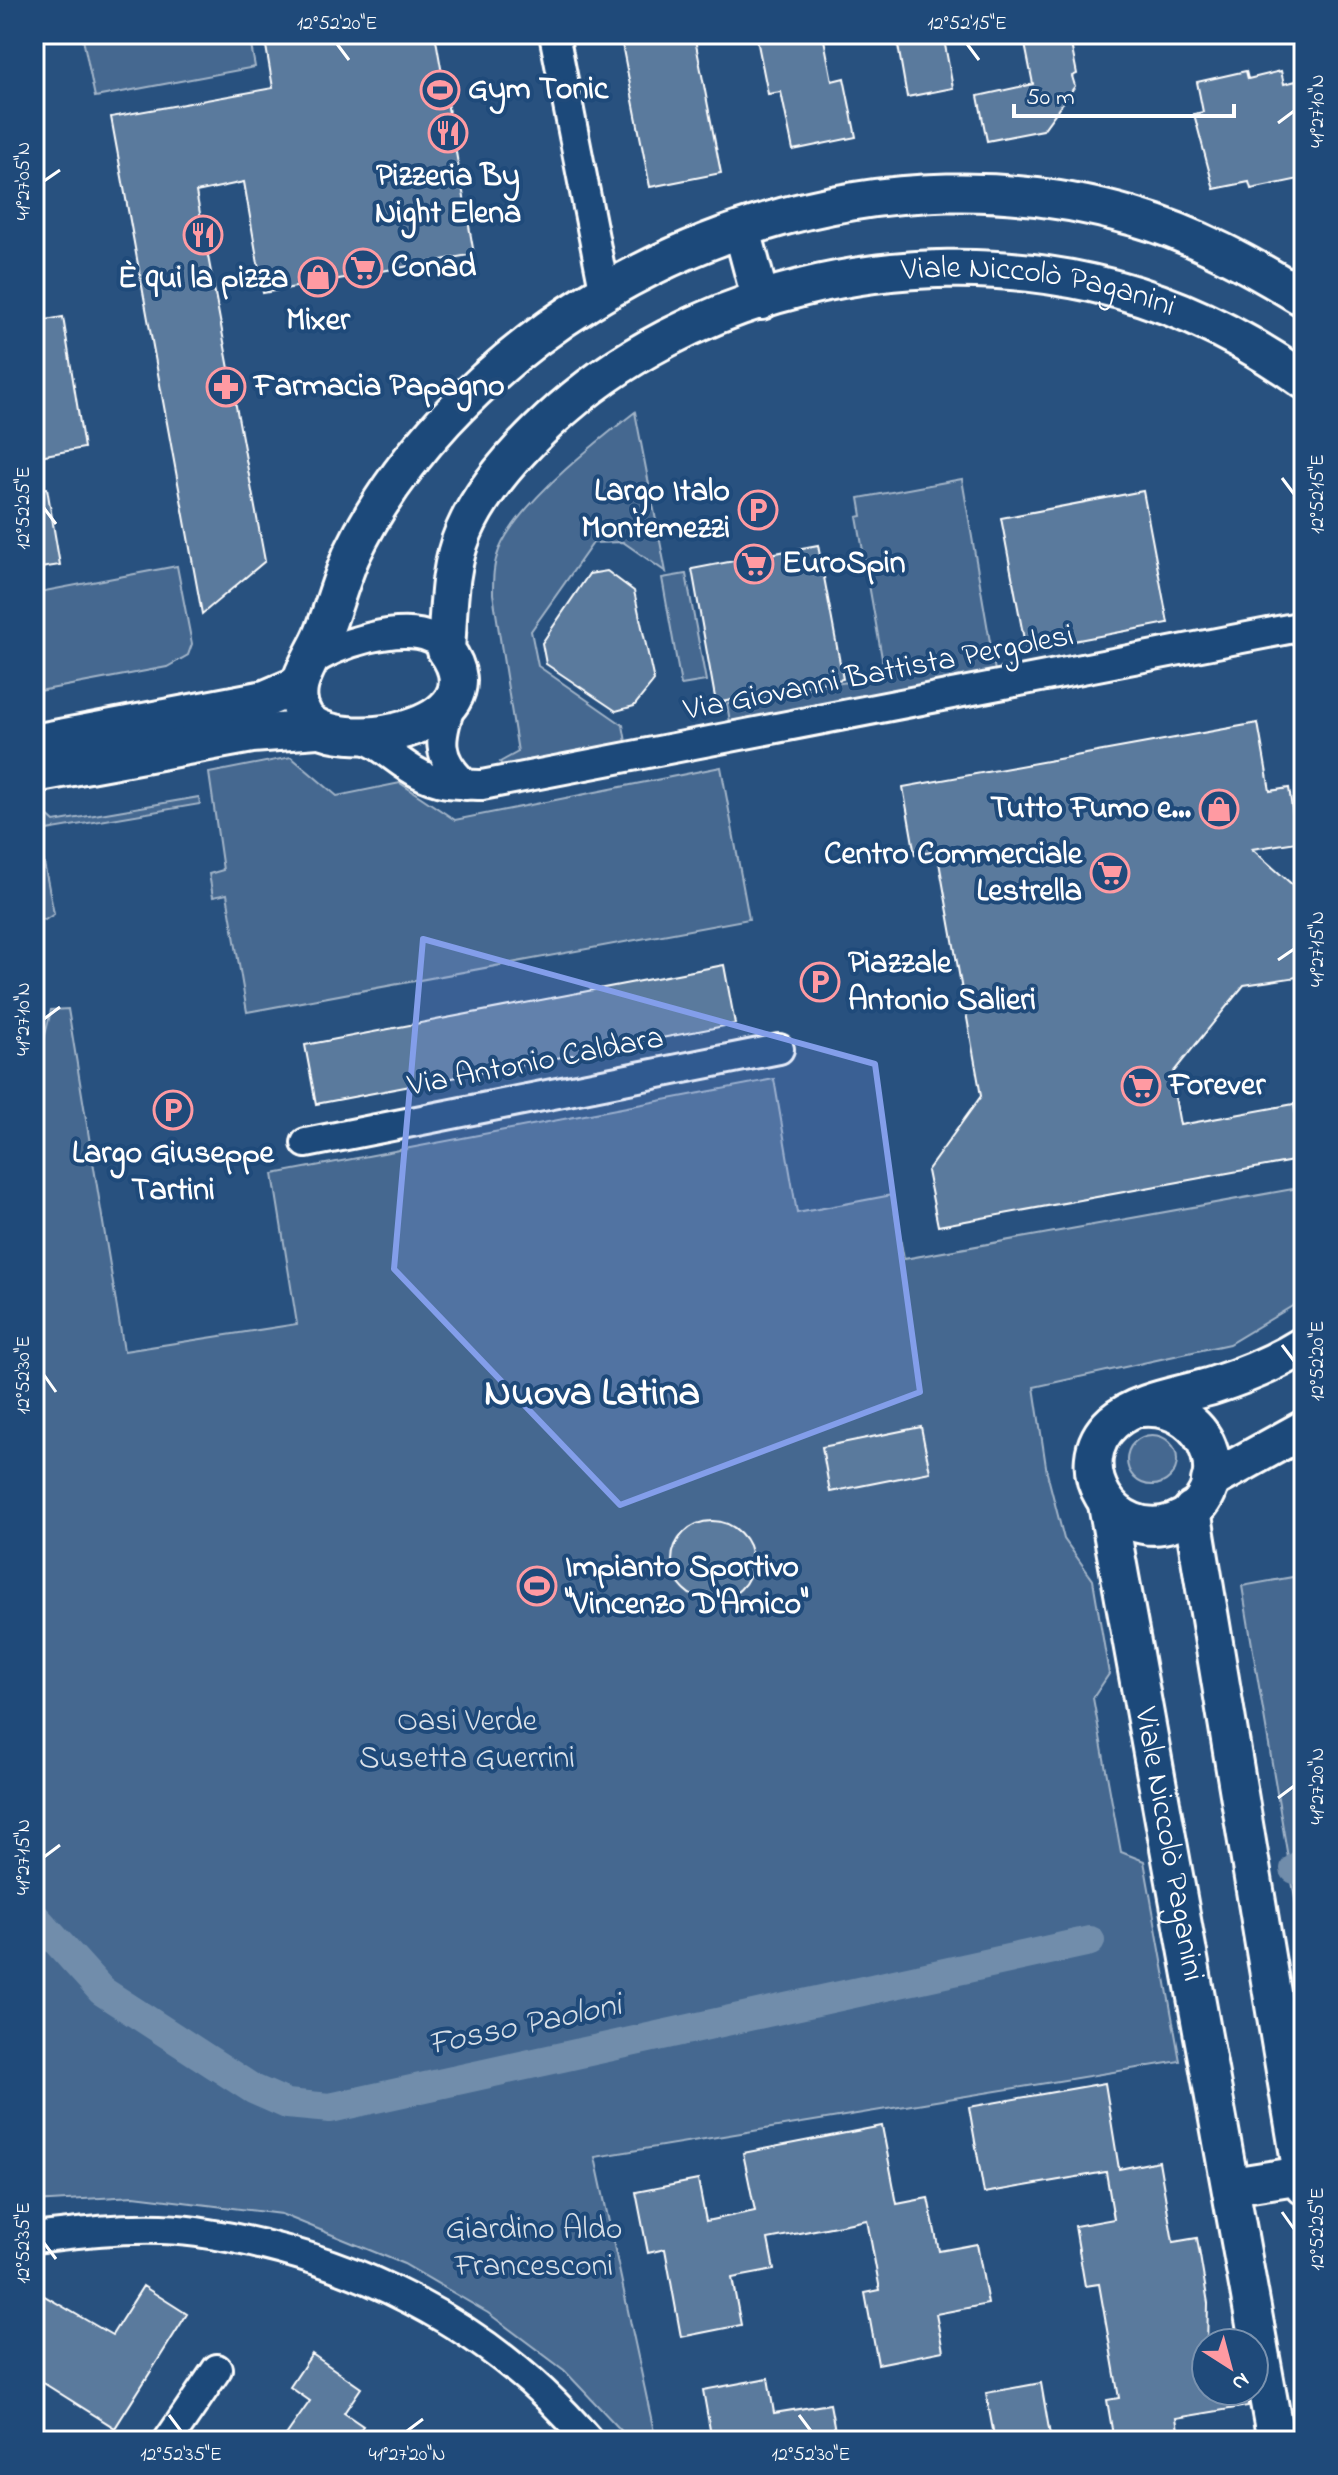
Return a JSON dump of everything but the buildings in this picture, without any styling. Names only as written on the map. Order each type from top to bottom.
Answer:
[{"type":"street","points":[[554,34],[604,289]]},
{"type":"street","points":[[317,729],[297,702],[304,674],[353,552],[376,511],[421,448],[459,404],[517,351],[604,289],[672,255],[742,230],[815,210],[900,196],[955,192],[1025,195],[1118,212],[1158,225],[1242,262],[1304,298]]},
{"type":"street","points":[[742,230],[761,301]]},
{"type":"street","name":"Viale Niccolò Paganini","points":[[452,701],[458,674],[446,650],[452,578],[464,531],[483,497],[522,448],[565,407],[628,359],[692,326],[761,301],[854,277],[926,268],[980,268],[1056,276],[1134,294],[1194,316],[1248,344],[1304,380]]},
{"type":"street","name":"Via Giovanni Battista Pergolesi","points":[[355,735],[373,740],[423,776],[466,785],[503,783],[1304,626]]},
{"type":"street","points":[[34,743],[265,699],[304,674],[336,646],[400,634],[431,637],[446,650]]},
{"type":"street","points":[[452,701],[441,738],[443,755],[449,769],[466,785]]},
{"type":"street","points":[[34,774],[252,734],[317,729],[336,736],[413,728],[430,722],[452,701]]},
{"type":"street","name":"Via Antonio Caldara","points":[[306,1143],[779,1049]]},
{"type":"street","name":"Viale Niccolò Paganini","points":[[1276,2441],[1107,1504],[1094,1477],[1097,1447],[1114,1422],[1141,1408],[1251,1372],[1304,1345]]},
{"type":"street","points":[[1141,1408],[1167,1409],[1180,1414],[1200,1431],[1211,1455],[1201,1496],[1303,2180],[1232,2186]]},
{"type":"street","points":[[1107,1504],[1125,1519],[1148,1526],[1172,1523],[1201,1496],[1304,1429]]},
{"type":"street","points":[[34,2238],[109,2229],[195,2231],[282,2250],[353,2272],[424,2305],[497,2352],[552,2397],[589,2441]]},
{"type":"street","points":[[168,2441],[217,2369]]},
{"type":"highlighted area","points":[[423,939],[875,1064],[920,1392],[620,1505],[394,1269]]},
{"type":"green space","points":[[82,34],[249,34],[255,67],[95,97]]},
{"type":"green space","points":[[635,412],[666,572],[623,542],[593,543],[531,631],[538,666],[623,725],[626,742],[502,765],[500,762],[518,752],[493,594],[494,567],[499,550],[508,532],[540,494]]},
{"type":"green space","points":[[962,479],[995,671],[730,722],[727,704],[885,675],[857,517],[862,516],[859,498]]},
{"type":"green space","points":[[177,566],[192,644],[188,655],[167,667],[34,692],[34,593]]},
{"type":"green space","points":[[686,574],[706,681],[681,685],[662,578]]},
{"type":"green space","points":[[291,757],[337,796],[400,783],[455,820],[721,767],[749,919],[247,1012],[227,894],[213,897],[209,874],[223,870],[209,773]]},
{"type":"green space","points":[[199,797],[200,804],[41,831],[42,845],[34,846],[34,804],[54,822]]},
{"type":"green space","points":[[42,853],[54,914],[45,920],[39,918],[34,890],[34,854]]},
{"type":"green space","name":"Oasi Verde Susetta Guerrini","points":[[68,1009],[124,1351],[297,1324],[273,1174],[774,1079],[797,1213],[892,1195],[904,1259],[1304,1187],[1304,1299],[1229,1344],[1034,1387],[1047,1473],[1064,1539],[1093,1580],[1109,1674],[1093,1698],[1121,1852],[1144,1861],[1180,2061],[595,2157],[656,2441],[631,2441],[564,2370],[488,2313],[404,2264],[281,2214],[134,2196],[34,2202],[34,1081],[51,1010]]},
{"type":"green space","points":[[1152,1435],[1170,1442],[1177,1460],[1170,1478],[1152,1485],[1134,1478],[1127,1460],[1134,1442]]},
{"type":"green space","points":[[1304,1575],[1304,1952],[1242,1586]]},
{"type":"waterway","name":"Fosso Paoloni","points":[[1295,1869],[1304,1862]]},
{"type":"waterway","name":"Fosso Paoloni","points":[[34,1916],[102,1991],[253,2089],[287,2104],[330,2108],[1090,1941]]},
{"type":"place","name":"Gym Tonic","points":[[440,90]]},
{"type":"place","name":"Pizzeria By Night Elena","points":[[448,133]]},
{"type":"place","name":"È qui la pizza","points":[[203,235]]},
{"type":"place","name":"Conad","points":[[363,268]]},
{"type":"place","name":"Mixer","points":[[318,277]]},
{"type":"place","name":"Farmacia Papagno","points":[[226,387]]},
{"type":"place","name":"Largo Italo Montemezzi","points":[[758,510]]},
{"type":"place","name":"EuroSpin","points":[[754,564]]},
{"type":"place","name":"Tutto Fumo e...","points":[[1219,809]]},
{"type":"place","name":"Centro Commerciale Lestrella","points":[[1110,873]]},
{"type":"place","name":"Piazzale Antonio Salieri","points":[[820,982]]},
{"type":"place","name":"Forever","points":[[1141,1086]]},
{"type":"place","name":"Largo Giuseppe Tartini","points":[[173,1110]]},
{"type":"place","name":"Impianto Sportivo \"Vincenzo D'Amico\"","points":[[537,1586]]},
{"type":"district","name":"Nuova Latina","points":[[592,1394]]},
{"type":"park label","name":"Giardino Aldo Francesconi","points":[[534,2248]]}]
